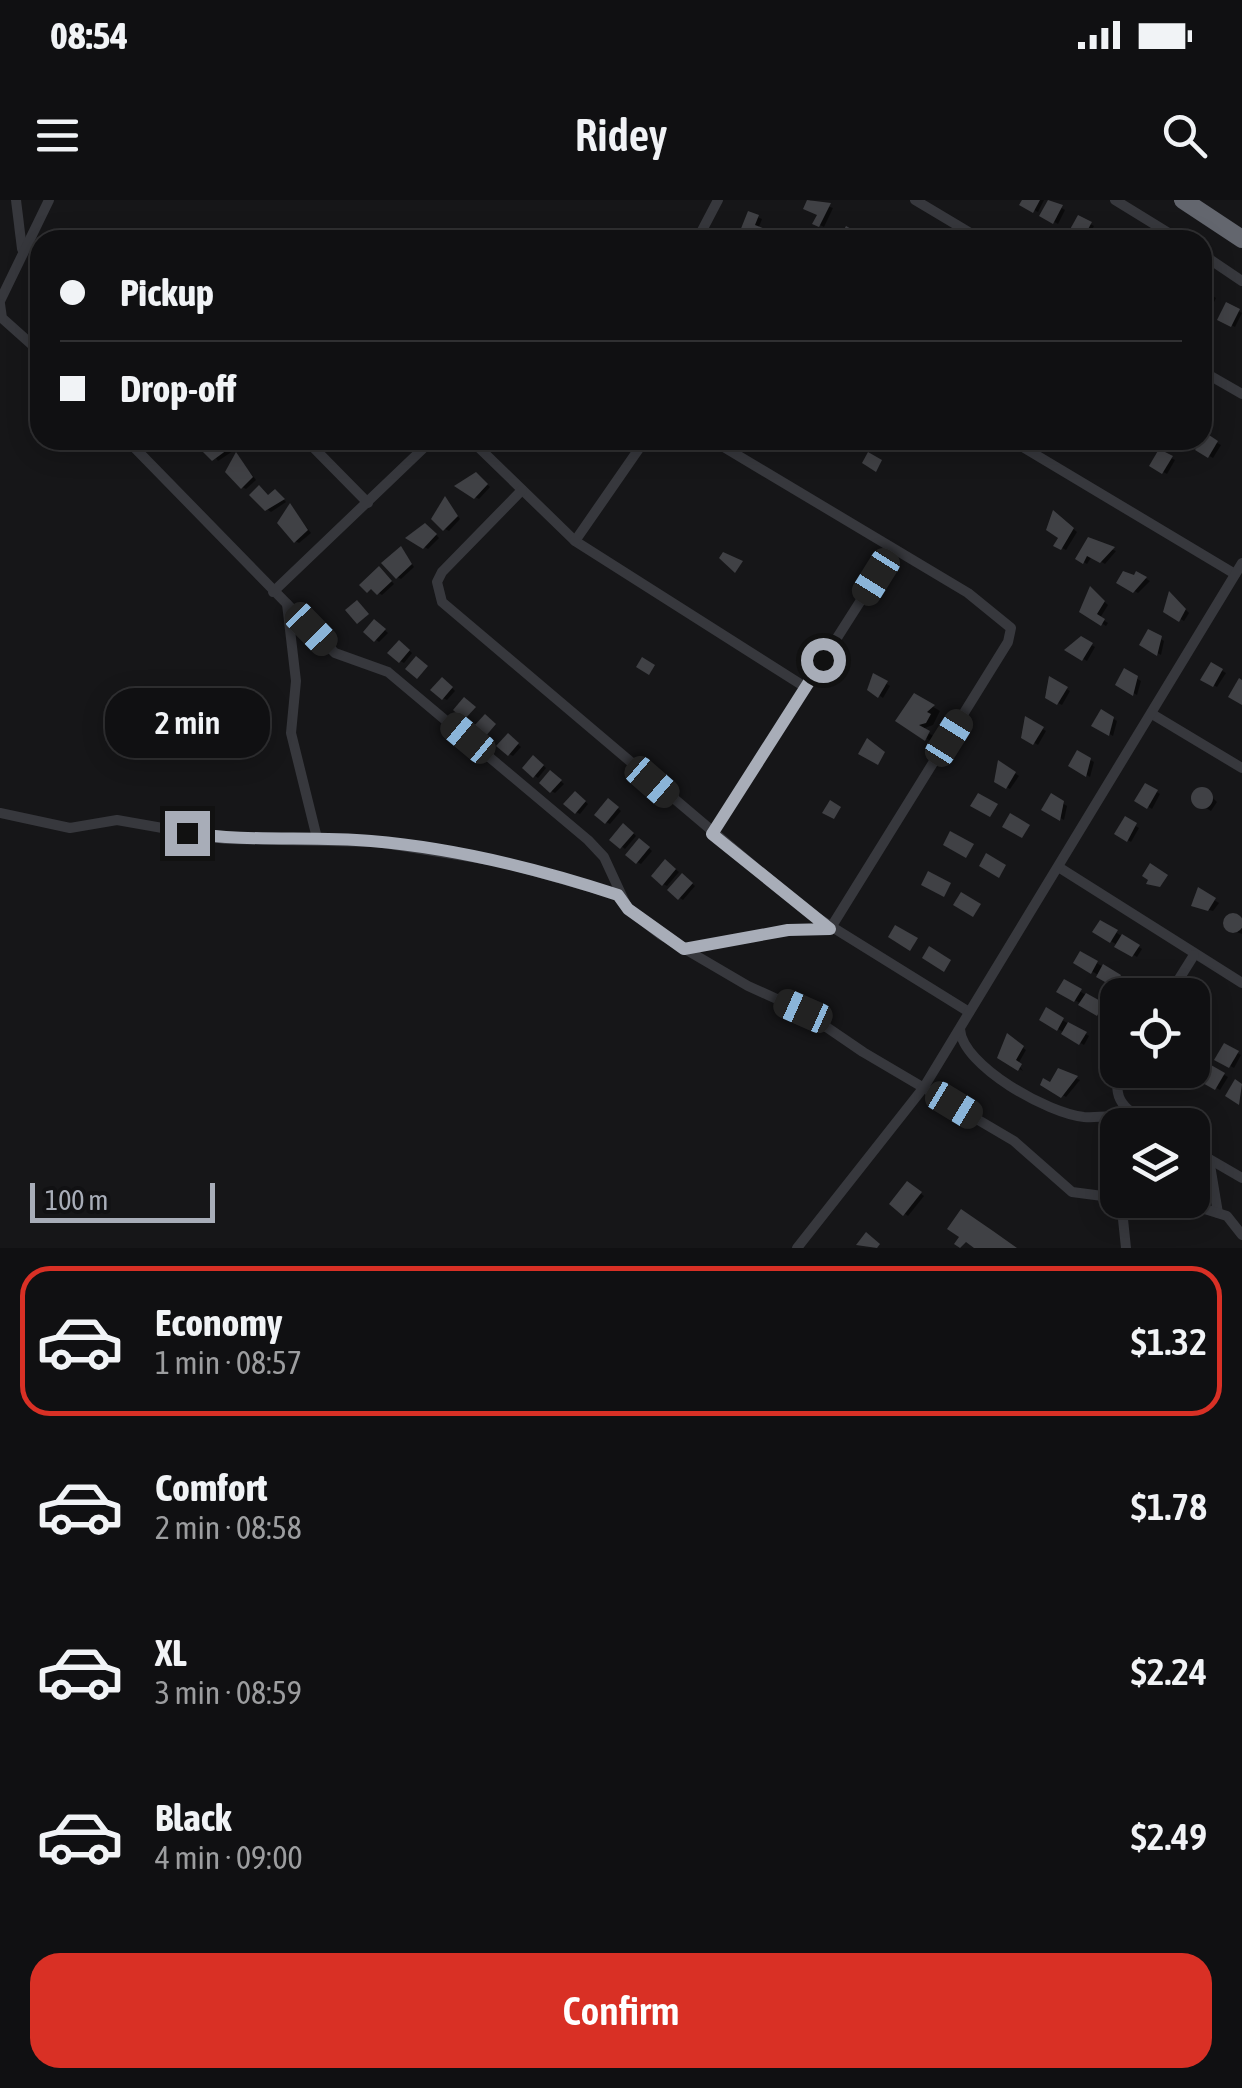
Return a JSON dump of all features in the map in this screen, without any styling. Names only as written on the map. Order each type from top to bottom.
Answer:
[{"type":"highway","points":[[1184,200],[1242,239]]},
{"type":"street","points":[[16,200],[22,250]]},
{"type":"street","points":[[702,230],[718,200]]},
{"type":"street","points":[[915,200],[965,230]]},
{"type":"street","points":[[1115,200],[1164,230]]},
{"type":"street","points":[[32,230],[45,202]]},
{"type":"street","points":[[30,233],[0,303],[2,318],[30,343]]},
{"type":"street","points":[[1212,261],[1242,281]]},
{"type":"street","points":[[1212,377],[1242,394]]},
{"type":"street","points":[[137,450],[335,653],[388,672],[588,840],[604,857],[618,895],[628,909],[684,949],[803,1011],[1014,1141],[1072,1192],[1100,1196]]},
{"type":"street","points":[[316,450],[368,503]]},
{"type":"street","points":[[273,592],[422,450]]},
{"type":"street","points":[[481,450],[575,541],[805,687]]},
{"type":"street","points":[[575,541],[638,450]]},
{"type":"street","points":[[728,450],[987,605],[1011,628],[1008,642],[830,929]]},
{"type":"street","points":[[1029,450],[1235,574]]},
{"type":"street","points":[[522,490],[442,572],[439,597],[712,834],[830,929],[969,1012]]},
{"type":"street","points":[[712,834],[893,550]]},
{"type":"street","points":[[797,1248],[924,1087],[1242,563]]},
{"type":"street","points":[[287,604],[296,681],[290,733],[316,838]]},
{"type":"street","points":[[1152,714],[1242,768]]},
{"type":"street","points":[[0,814],[70,828],[117,820],[225,838],[377,842],[502,862],[618,895]]},
{"type":"street","points":[[1060,868],[1242,984]]},
{"type":"street","points":[[684,949],[788,930],[830,929]]},
{"type":"street","points":[[1180,978],[1194,955]]},
{"type":"street","points":[[960,1027],[965,1051],[1022,1094],[1085,1117],[1100,1116]]},
{"type":"street","points":[[1210,1160],[1242,1178]]},
{"type":"street","points":[[1210,1165],[1218,1213]]},
{"type":"street","points":[[1210,1211],[1233,1220],[1242,1235]]},
{"type":"street","points":[[1122,1218],[1126,1248]]},
{"type":"building","points":[[807,200],[831,203],[819,227],[812,224],[817,215],[803,209]]},
{"type":"building","points":[[1022,200],[1040,200],[1033,213],[1019,205]]},
{"type":"building","points":[[1048,200],[1063,205],[1053,224],[1039,216]]},
{"type":"building","points":[[748,211],[759,215],[755,225],[768,230],[740,230]]},
{"type":"building","points":[[1078,215],[1092,222],[1088,230],[1070,230]]},
{"type":"building","points":[[1226,302],[1240,309],[1231,327],[1217,320]]},
{"type":"building","points":[[1212,437],[1218,441],[1208,458],[1195,450],[1212,450]]},
{"type":"building","points":[[201,450],[227,450],[212,461]]},
{"type":"building","points":[[1158,450],[1173,456],[1162,474],[1149,466]]},
{"type":"building","points":[[236,452],[253,477],[241,489],[225,472]]},
{"type":"building","points":[[868,452],[882,460],[876,472],[862,463]]},
{"type":"building","points":[[476,472],[488,484],[474,499],[454,486]]},
{"type":"building","points":[[259,485],[268,495],[275,489],[285,499],[265,511],[249,495]]},
{"type":"building","points":[[445,496],[458,516],[443,531],[431,519]]},
{"type":"building","points":[[290,503],[308,530],[294,543],[277,523]]},
{"type":"building","points":[[1053,510],[1074,528],[1061,550],[1053,546],[1058,538],[1046,530]]},
{"type":"building","points":[[425,523],[437,534],[423,549],[405,538]]},
{"type":"building","points":[[1088,537],[1115,547],[1100,563],[1087,556],[1083,564],[1075,559]]},
{"type":"building","points":[[401,546],[412,564],[396,579],[381,563]]},
{"type":"building","points":[[723,552],[743,561],[735,573],[719,558]]},
{"type":"building","points":[[379,566],[392,581],[377,595],[371,589],[367,593],[359,585]]},
{"type":"building","points":[[1123,571],[1134,575],[1136,571],[1147,577],[1133,593],[1116,583]]},
{"type":"building","points":[[1090,586],[1105,601],[1097,614],[1105,619],[1101,626],[1079,612]]},
{"type":"building","points":[[1169,591],[1186,609],[1179,622],[1163,612]]},
{"type":"building","points":[[357,600],[369,614],[357,624],[345,610]]},
{"type":"building","points":[[374,619],[386,629],[374,642],[363,632]]},
{"type":"building","points":[[1148,629],[1162,636],[1157,656],[1139,645]]},
{"type":"building","points":[[1081,636],[1093,643],[1082,661],[1064,650]]},
{"type":"building","points":[[399,640],[410,650],[399,663],[387,653]]},
{"type":"building","points":[[416,656],[428,666],[417,679],[405,669]]},
{"type":"building","points":[[642,657],[655,665],[649,675],[636,667]]},
{"type":"building","points":[[1211,662],[1223,669],[1213,687],[1200,680]]},
{"type":"building","points":[[1124,668],[1138,676],[1133,696],[1115,685]]},
{"type":"building","points":[[873,673],[888,681],[878,698],[867,690]]},
{"type":"building","points":[[1049,676],[1068,687],[1057,705],[1045,698]]},
{"type":"building","points":[[442,677],[453,687],[442,700],[430,690]]},
{"type":"building","points":[[1239,678],[1242,680],[1242,705],[1228,697]]},
{"type":"building","points":[[914,693],[935,705],[927,712],[931,714],[926,723],[919,725],[930,731],[925,741],[895,721]]},
{"type":"building","points":[[464,697],[476,707],[464,720],[453,710]]},
{"type":"building","points":[[1101,709],[1114,717],[1109,736],[1091,726]]},
{"type":"building","points":[[485,714],[496,724],[485,737],[473,727]]},
{"type":"building","points":[[1025,716],[1044,727],[1033,745],[1021,738]]},
{"type":"building","points":[[508,733],[519,743],[508,756],[496,746]]},
{"type":"building","points":[[867,738],[885,752],[878,765],[858,754]]},
{"type":"building","points":[[1077,750],[1091,758],[1086,777],[1068,766]]},
{"type":"building","points":[[533,755],[544,765],[533,778],[522,768]]},
{"type":"building","points":[[998,760],[1016,772],[1006,789],[994,782]]},
{"type":"building","points":[[550,770],[562,780],[550,793],[539,783]]},
{"type":"building","points":[[1145,783],[1158,790],[1147,809],[1134,801]]},
{"type":"building","points":[[1202,787],[1210,790],[1210,806],[1202,809],[1194,806],[1191,798],[1194,790]]},
{"type":"building","points":[[575,791],[586,801],[575,814],[563,804]]},
{"type":"building","points":[[978,793],[998,804],[990,817],[970,806]]},
{"type":"building","points":[[1051,793],[1064,801],[1060,821],[1041,810]]},
{"type":"building","points":[[608,798],[619,807],[605,824],[594,815]]},
{"type":"building","points":[[830,800],[841,807],[834,819],[822,813]]},
{"type":"building","points":[[1010,813],[1030,825],[1022,838],[1002,827]]},
{"type":"building","points":[[1125,816],[1137,823],[1127,842],[1114,834]]},
{"type":"building","points":[[623,823],[634,833],[620,849],[609,840]]},
{"type":"building","points":[[950,831],[974,844],[966,858],[943,845]]},
{"type":"building","points":[[639,838],[650,847],[636,864],[625,855]]},
{"type":"building","points":[[986,853],[1006,865],[999,878],[979,866]]},
{"type":"building","points":[[665,859],[676,869],[662,886],[651,876]]},
{"type":"building","points":[[1150,863],[1168,875],[1160,887],[1146,884],[1148,880],[1142,876]]},
{"type":"building","points":[[928,871],[951,883],[944,897],[921,885]]},
{"type":"building","points":[[682,873],[693,883],[678,900],[667,890]]},
{"type":"building","points":[[1198,887],[1216,898],[1208,911],[1191,906]]},
{"type":"building","points":[[961,892],[981,904],[973,917],[953,905]]},
{"type":"building","points":[[1233,913],[1243,923],[1233,933],[1223,923]]},
{"type":"building","points":[[1100,920],[1118,930],[1110,943],[1092,932]]},
{"type":"building","points":[[895,925],[918,938],[910,951],[888,937]]},
{"type":"building","points":[[1122,934],[1140,945],[1132,957],[1114,947]]},
{"type":"building","points":[[929,946],[951,960],[944,972],[922,958]]},
{"type":"building","points":[[1080,951],[1098,961],[1091,974],[1073,963]]},
{"type":"building","points":[[1103,964],[1121,975],[1119,978],[1096,977]]},
{"type":"building","points":[[1064,979],[1082,989],[1074,1002],[1056,992]]},
{"type":"building","points":[[1086,993],[1100,1001],[1100,1010],[1097,1016],[1078,1005]]},
{"type":"building","points":[[1046,1007],[1064,1018],[1057,1031],[1039,1020]]},
{"type":"building","points":[[1068,1022],[1087,1032],[1079,1045],[1061,1034]]},
{"type":"building","points":[[1007,1033],[1024,1046],[1016,1060],[1022,1064],[1018,1071],[997,1058]]},
{"type":"building","points":[[1224,1043],[1239,1051],[1229,1068],[1214,1060]]},
{"type":"building","points":[[1210,1067],[1225,1073],[1215,1090],[1210,1087]]},
{"type":"building","points":[[1058,1068],[1078,1076],[1061,1098],[1040,1085],[1043,1078],[1050,1082]]},
{"type":"building","points":[[1235,1079],[1242,1084],[1239,1105],[1225,1096]]},
{"type":"building","points":[[907,1181],[922,1192],[903,1216],[889,1204]]},
{"type":"building","points":[[961,1209],[1017,1248],[974,1248],[966,1242],[960,1248],[954,1244],[959,1237],[947,1229]]},
{"type":"building","points":[[866,1232],[880,1244],[877,1248],[856,1245]]},
{"type":"route","points":[[187,833],[225,838],[377,842],[502,862],[618,895],[628,909],[684,949],[788,930],[830,929],[712,834],[823,660]]}]
